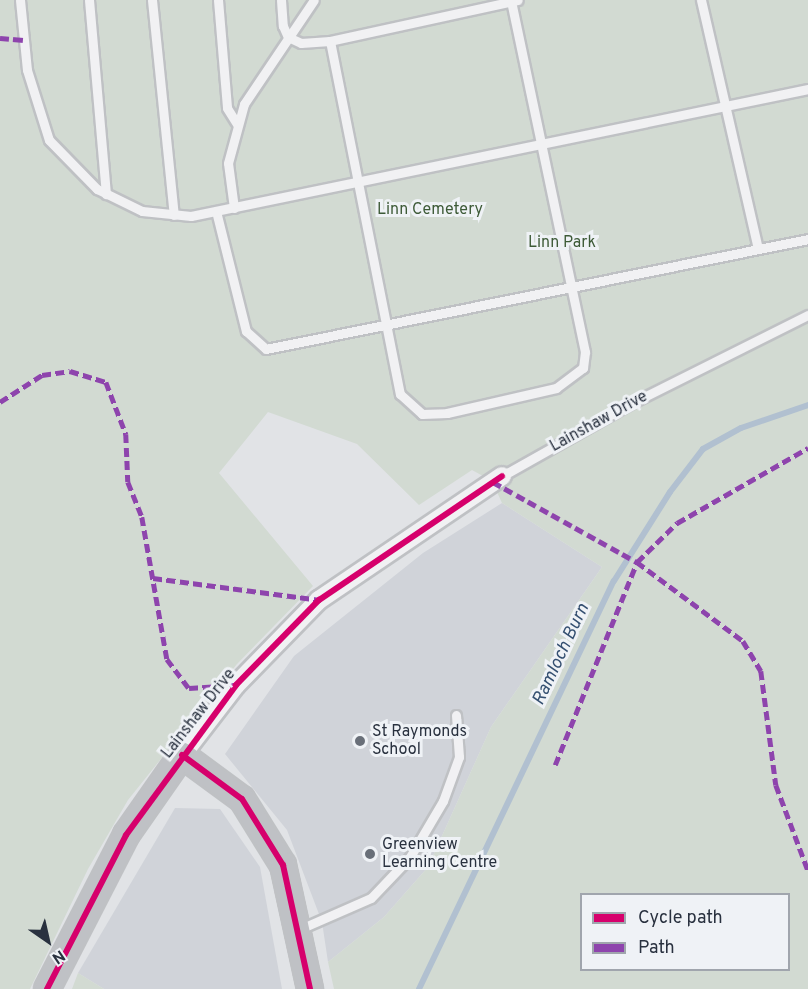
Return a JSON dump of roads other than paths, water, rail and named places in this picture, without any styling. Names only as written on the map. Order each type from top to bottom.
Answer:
[{"type":"street","name":"Lainshaw Drive","points":[[47,989],[126,835],[182,755],[236,685],[319,600],[502,476]]},
{"type":"street","points":[[182,755],[242,799],[283,865],[300,930],[310,989]]},
{"type":"lane","points":[[20,0],[27,70],[49,140],[71,169],[106,194],[142,212],[174,215],[234,208],[808,88]]},
{"type":"lane","points":[[89,0],[106,194]]},
{"type":"lane","points":[[152,0],[174,215]]},
{"type":"lane","points":[[218,0],[227,108],[237,124]]},
{"type":"lane","points":[[281,0],[288,37]]},
{"type":"lane","points":[[234,208],[228,163],[243,104],[314,0]]},
{"type":"lane","points":[[288,37],[301,43],[330,41],[514,0],[585,352],[583,368],[573,381],[447,413],[422,414],[400,394],[330,41]]},
{"type":"lane","points":[[701,0],[759,249]]},
{"type":"lane","points":[[216,211],[238,308],[255,342],[266,349],[283,348],[572,286],[808,239]]},
{"type":"lane","name":"Lainshaw Drive","points":[[502,476],[628,405],[808,315]]},
{"type":"lane","points":[[300,930],[371,898],[410,857],[443,801],[459,757],[456,715]]},
{"type":"waterway","name":"Ramloch Burn","points":[[419,989],[614,581],[670,492],[703,449],[741,428],[808,405]]},
{"type":"place","name":"St Raymonds School","points":[[360,741]]},
{"type":"place","name":"Greenview Learning Centre","points":[[370,854]]},
{"type":"park label","name":"Linn Cemetery","points":[[430,210]]},
{"type":"park label","name":"Linn Park","points":[[562,243]]}]
